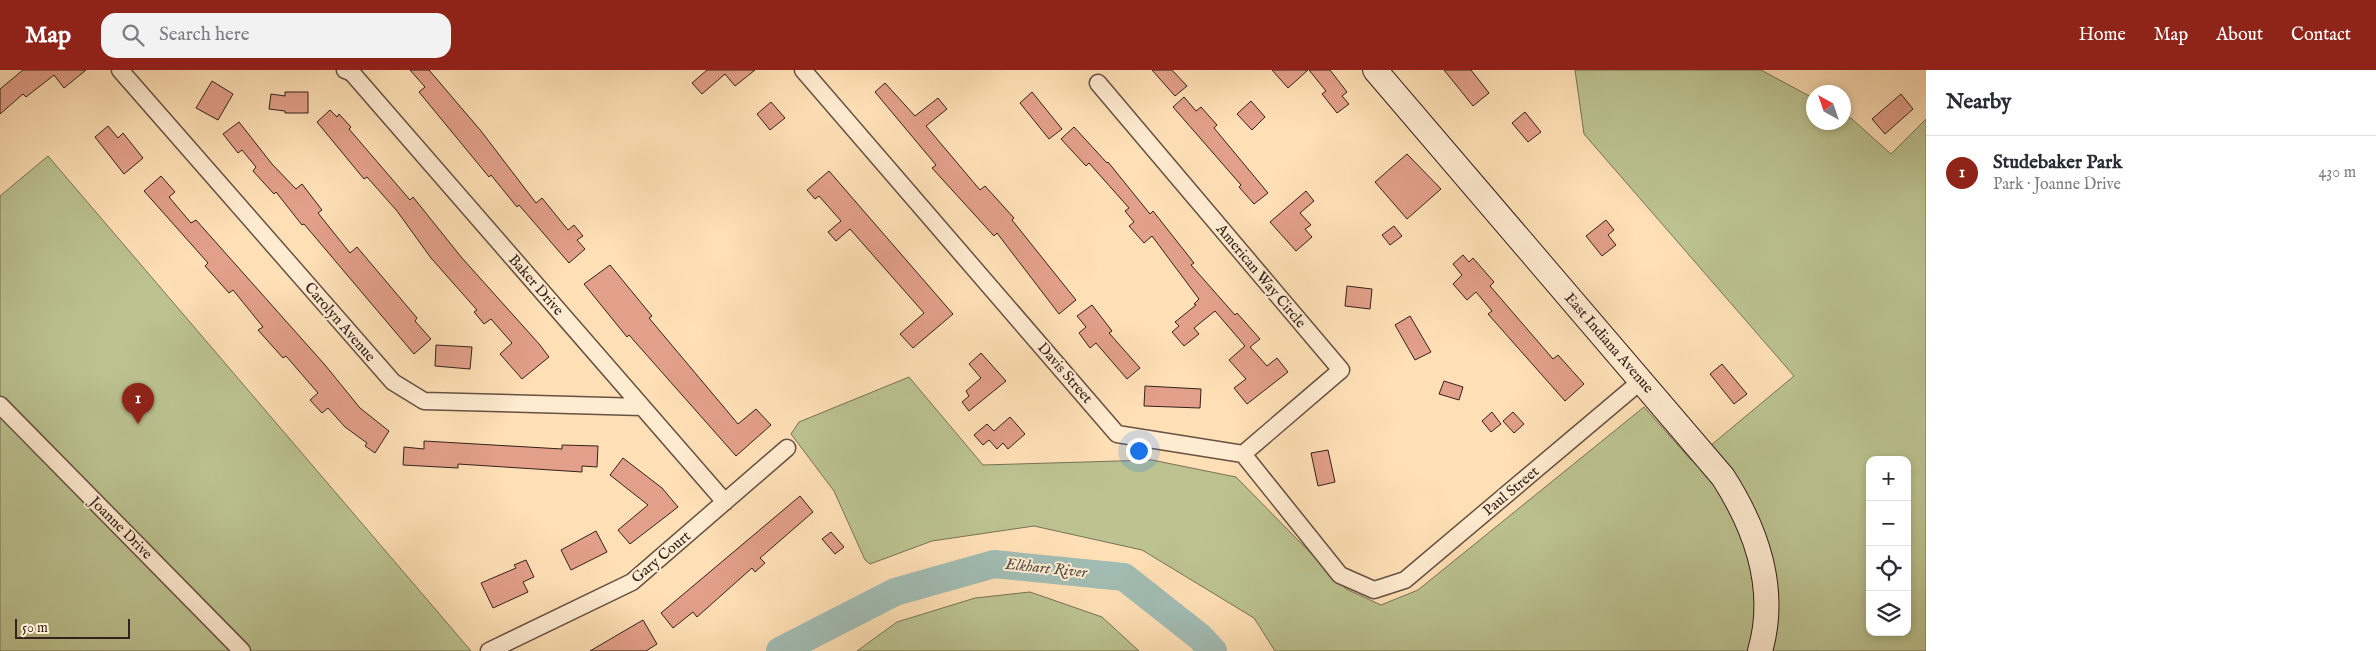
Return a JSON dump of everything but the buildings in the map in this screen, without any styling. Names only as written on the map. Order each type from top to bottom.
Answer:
[{"type":"street","name":"Carolyn Avenue","points":[[120,70],[393,382],[424,401],[642,407]]},
{"type":"street","name":"Baker Drive","points":[[345,70],[358,81],[725,502]]},
{"type":"street","name":"Davis Street","points":[[803,70],[1117,434],[1243,454]]},
{"type":"street","name":"East Indiana Avenue","points":[[1375,70],[1723,477],[1738,501],[1755,536],[1764,572],[1767,606],[1764,639],[1760,651]]},
{"type":"street","name":"American Way Circle","points":[[1098,83],[1341,370],[1243,454]]},
{"type":"street","name":"Paul Street","points":[[1243,454],[1340,574],[1374,590],[1405,580],[1641,381]]},
{"type":"street","name":"Joanne Drive","points":[[0,406],[242,651]]},
{"type":"street","name":"Gary Court","points":[[489,651],[632,582],[787,448]]},
{"type":"green space","points":[[1575,70],[1761,70],[1806,94],[1806,130],[1851,130],[1851,118],[1891,154],[1926,119],[1926,651],[1275,651],[1254,618],[1142,550],[1034,526],[932,541],[870,564],[865,560],[834,491],[791,434],[799,422],[909,377],[983,465],[1152,460],[1236,477],[1346,589],[1381,605],[1418,590],[1644,407],[1692,461],[1794,376],[1584,134]]},
{"type":"green space","points":[[48,156],[471,651],[0,651],[0,196]]},
{"type":"green space","points":[[1030,592],[1102,617],[1139,651],[857,651],[897,622],[975,598]]},
{"type":"waterway","name":"Elkhart River","points":[[780,651],[895,592],[994,564],[1124,577],[1200,637],[1213,651]]},
{"type":"place","name":"Studebaker Park","points":[[138,424]]}]
